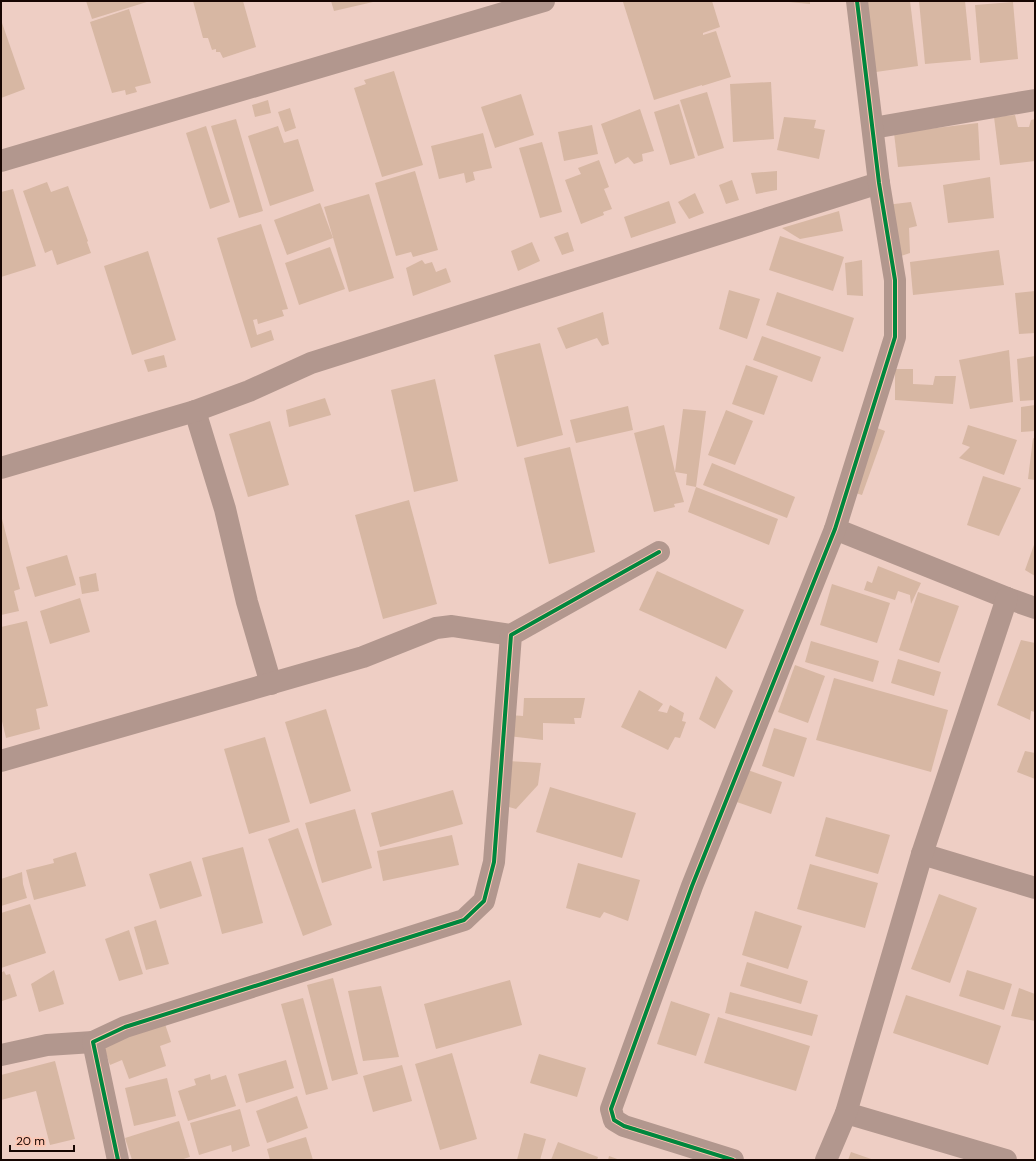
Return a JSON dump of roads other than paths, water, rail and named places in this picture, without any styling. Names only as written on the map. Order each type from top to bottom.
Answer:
[{"type":"street","points":[[1,162],[478,11],[544,1]]},
{"type":"street","points":[[733,1160],[624,1126],[614,1120],[611,1109],[692,886],[834,529],[896,337],[895,280],[879,183],[857,1]]},
{"type":"street","points":[[872,128],[1035,100]]},
{"type":"street","points":[[1,468],[195,411],[249,391],[312,363],[879,183]]},
{"type":"street","points":[[195,411],[225,509],[247,602],[271,684]]},
{"type":"street","points":[[834,529],[1035,608]]},
{"type":"street","points":[[1,761],[363,657],[436,628],[452,626],[511,635],[659,552]]},
{"type":"street","points":[[826,1160],[846,1113],[922,854],[1007,598]]},
{"type":"street","points":[[1,1055],[48,1045],[93,1042],[125,1027],[464,920],[484,901],[494,862],[511,635]]},
{"type":"street","points":[[922,854],[1035,888]]},
{"type":"street","points":[[93,1042],[118,1160]]},
{"type":"street","points":[[846,1113],[1006,1160]]}]
